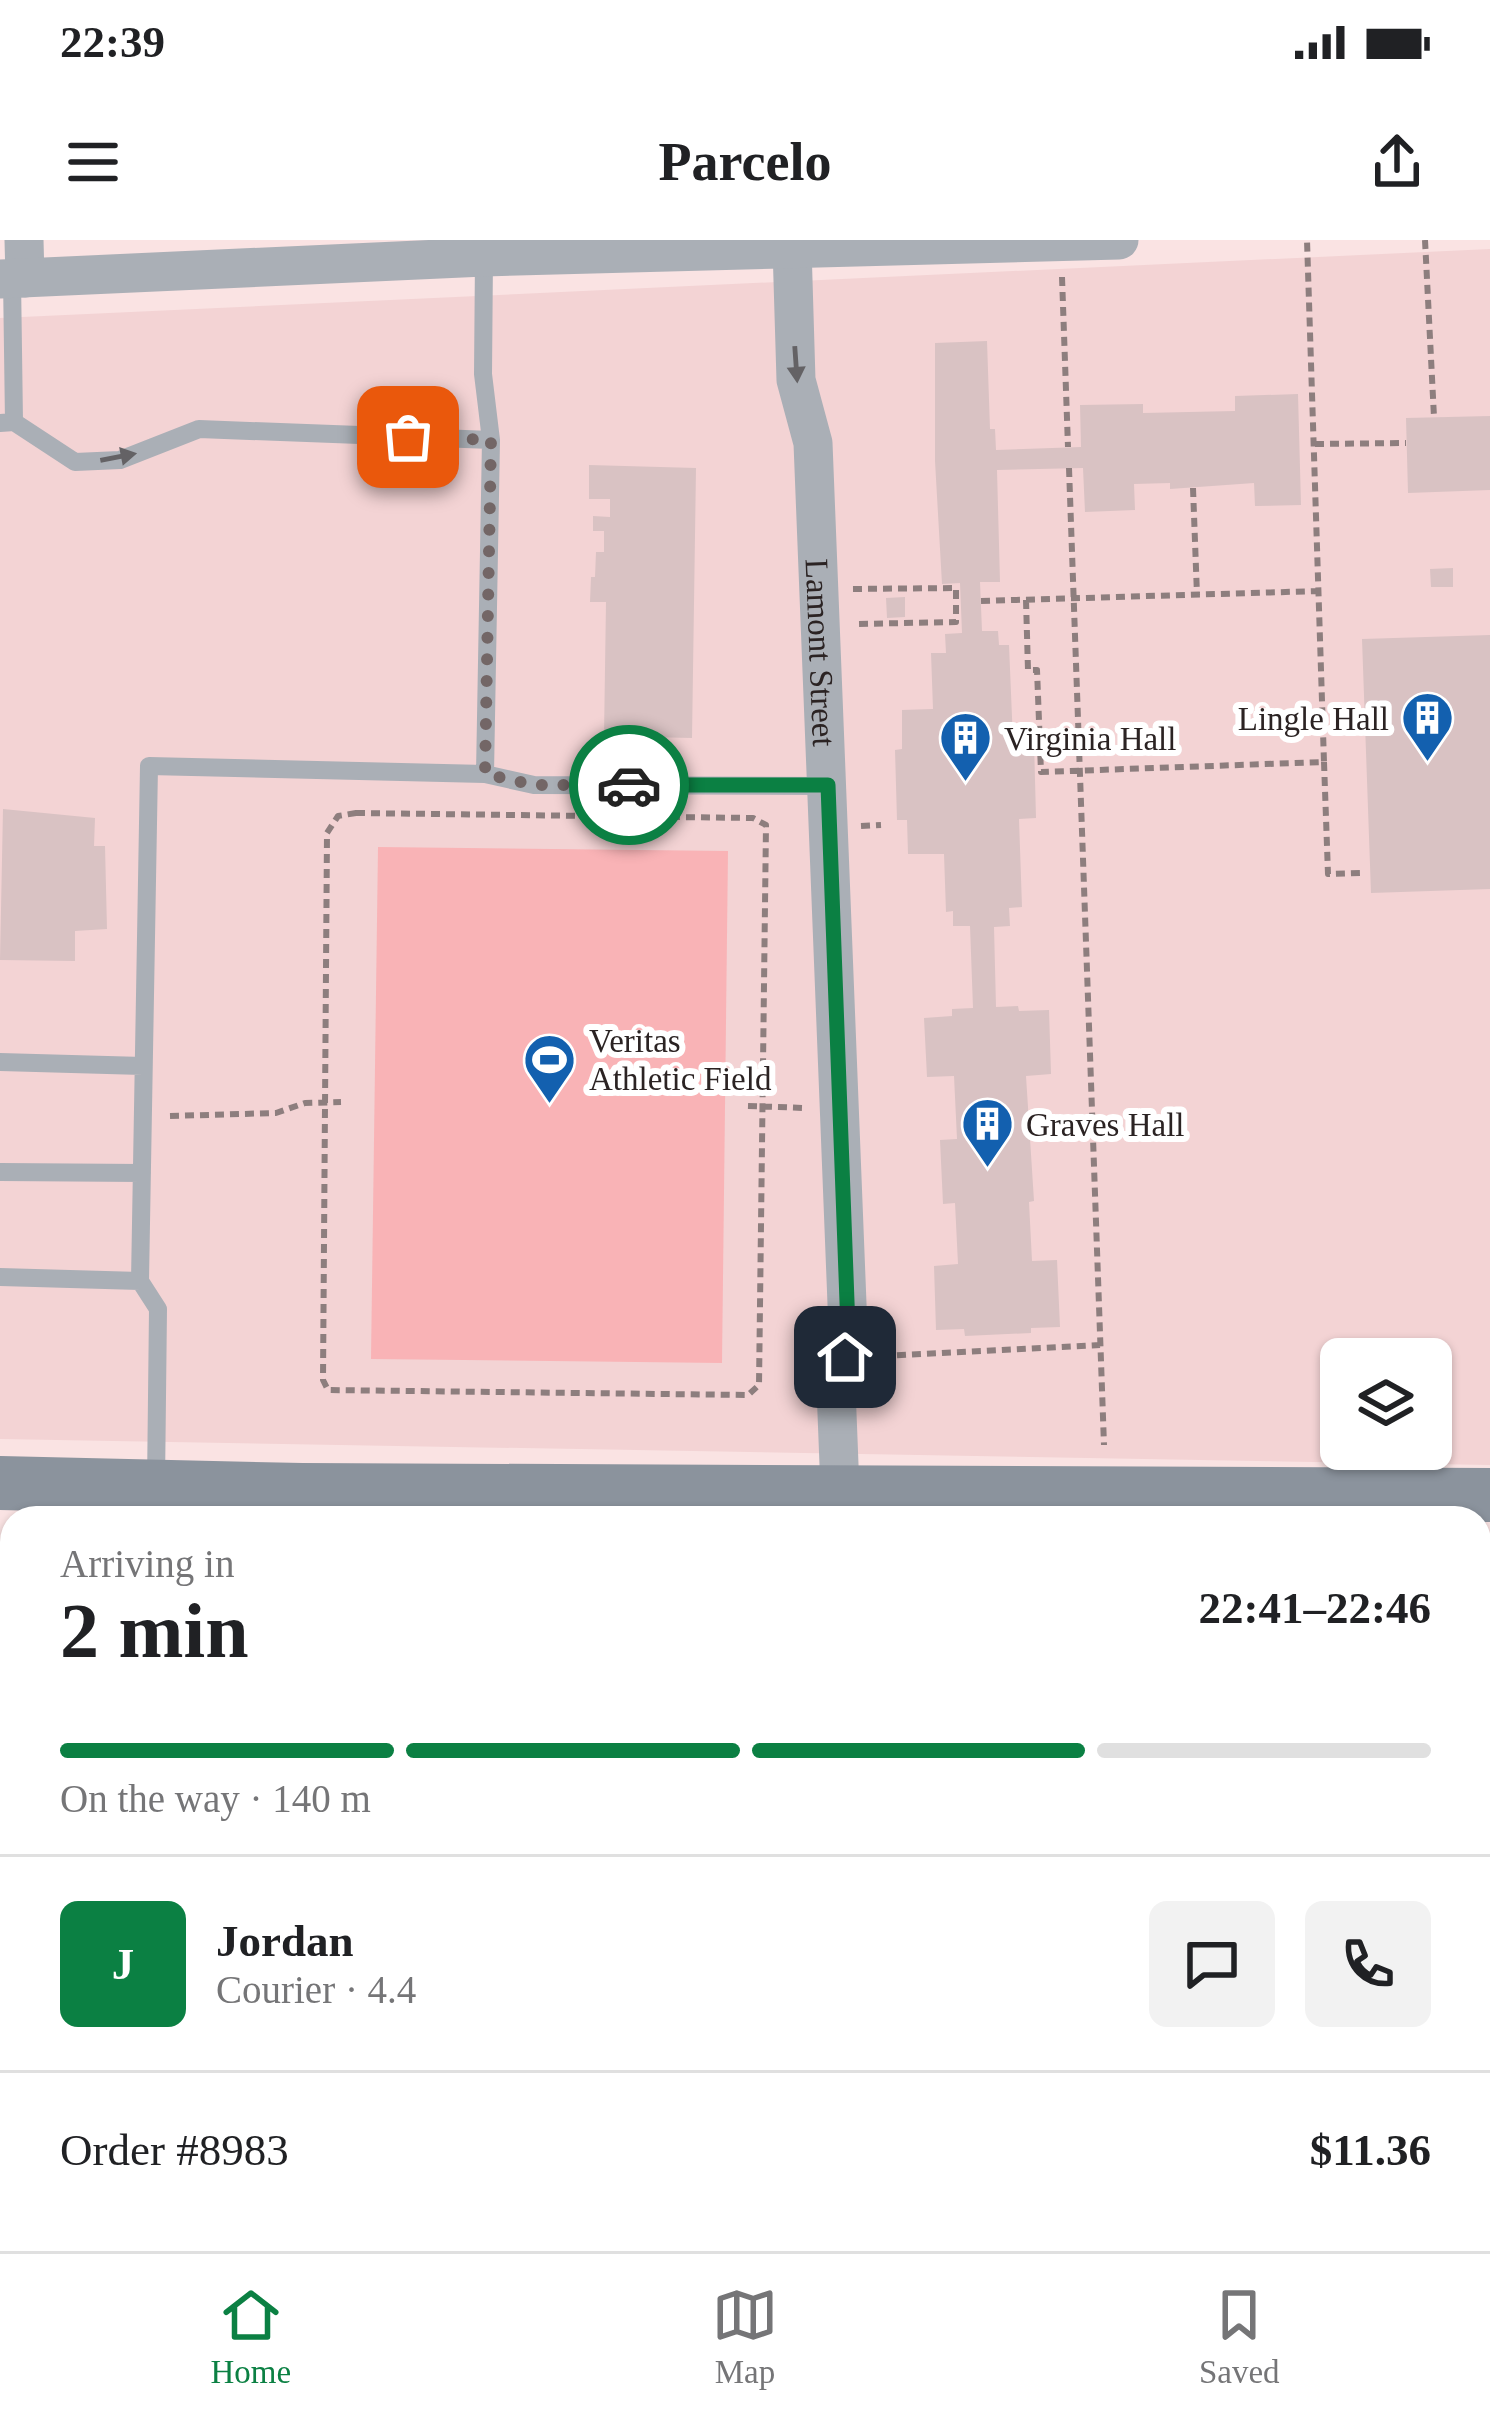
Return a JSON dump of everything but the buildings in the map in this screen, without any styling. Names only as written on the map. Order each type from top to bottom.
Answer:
[{"type":"street","points":[[15,269],[1119,240]]},
{"type":"street","name":"Lamont Street","points":[[792,247],[795,370],[812,433],[828,785],[848,1329],[836,1388],[841,1504]]},
{"type":"street","points":[[0,1483],[841,1504],[1490,1495]]},
{"type":"lane","points":[[484,257],[483,374],[491,440],[485,774]]},
{"type":"lane","points":[[15,269],[7,423],[75,462],[120,460],[199,430],[491,440]]},
{"type":"lane","points":[[156,1484],[158,1309],[140,1281],[149,766],[485,774],[534,785],[828,785]]},
{"type":"lane","points":[[0,1062],[143,1066]]},
{"type":"lane","points":[[0,1172],[142,1173]]},
{"type":"lane","points":[[0,1277],[140,1281]]},
{"type":"path","points":[[1307,240],[1328,874],[1361,873]]},
{"type":"path","points":[[1425,240],[1434,418]]},
{"type":"path","points":[[1035,241],[1069,448]]},
{"type":"path","points":[[1315,444],[1406,443]]},
{"type":"path","points":[[1069,468],[1104,1445]]},
{"type":"path","points":[[1193,488],[1197,595]]},
{"type":"path","points":[[956,588],[958,602],[956,622],[820,607],[956,588]]},
{"type":"path","points":[[981,601],[1319,591]]},
{"type":"path","points":[[1026,600],[1028,670],[1036,670],[1041,772],[1324,762]]},
{"type":"path","points":[[338,815],[753,818],[766,825],[759,1385],[754,1392],[328,1390],[323,1380],[326,1102],[327,833],[338,815]]},
{"type":"path","points":[[142,1116],[276,1113],[305,1102],[341,1102]]},
{"type":"path","points":[[748,1106],[797,1108]]},
{"type":"path","points":[[901,1355],[1100,1346]]},
{"type":"shaded area","points":[[1490,249],[1490,1465],[1452,1464],[1452,1338],[1320,1338],[1320,1462],[0,1439],[0,318]]},
{"type":"shaded area","name":"Veritas Athletic Field","points":[[378,847],[728,851],[722,1363],[371,1359]]},
{"type":"way so far","points":[[408,437],[491,440],[485,774],[534,785],[629,785]]},
{"type":"place","name":"Lingle Hall","points":[[1428,764]]},
{"type":"place","name":"Virginia Hall","points":[[965,784]]},
{"type":"place","name":"Veritas Athletic Field","points":[[550,1105]]},
{"type":"place","name":"Graves Hall","points":[[987,1170]]},
{"type":"route","points":[[629,785],[828,785],[848,1329],[845,1357]]}]
